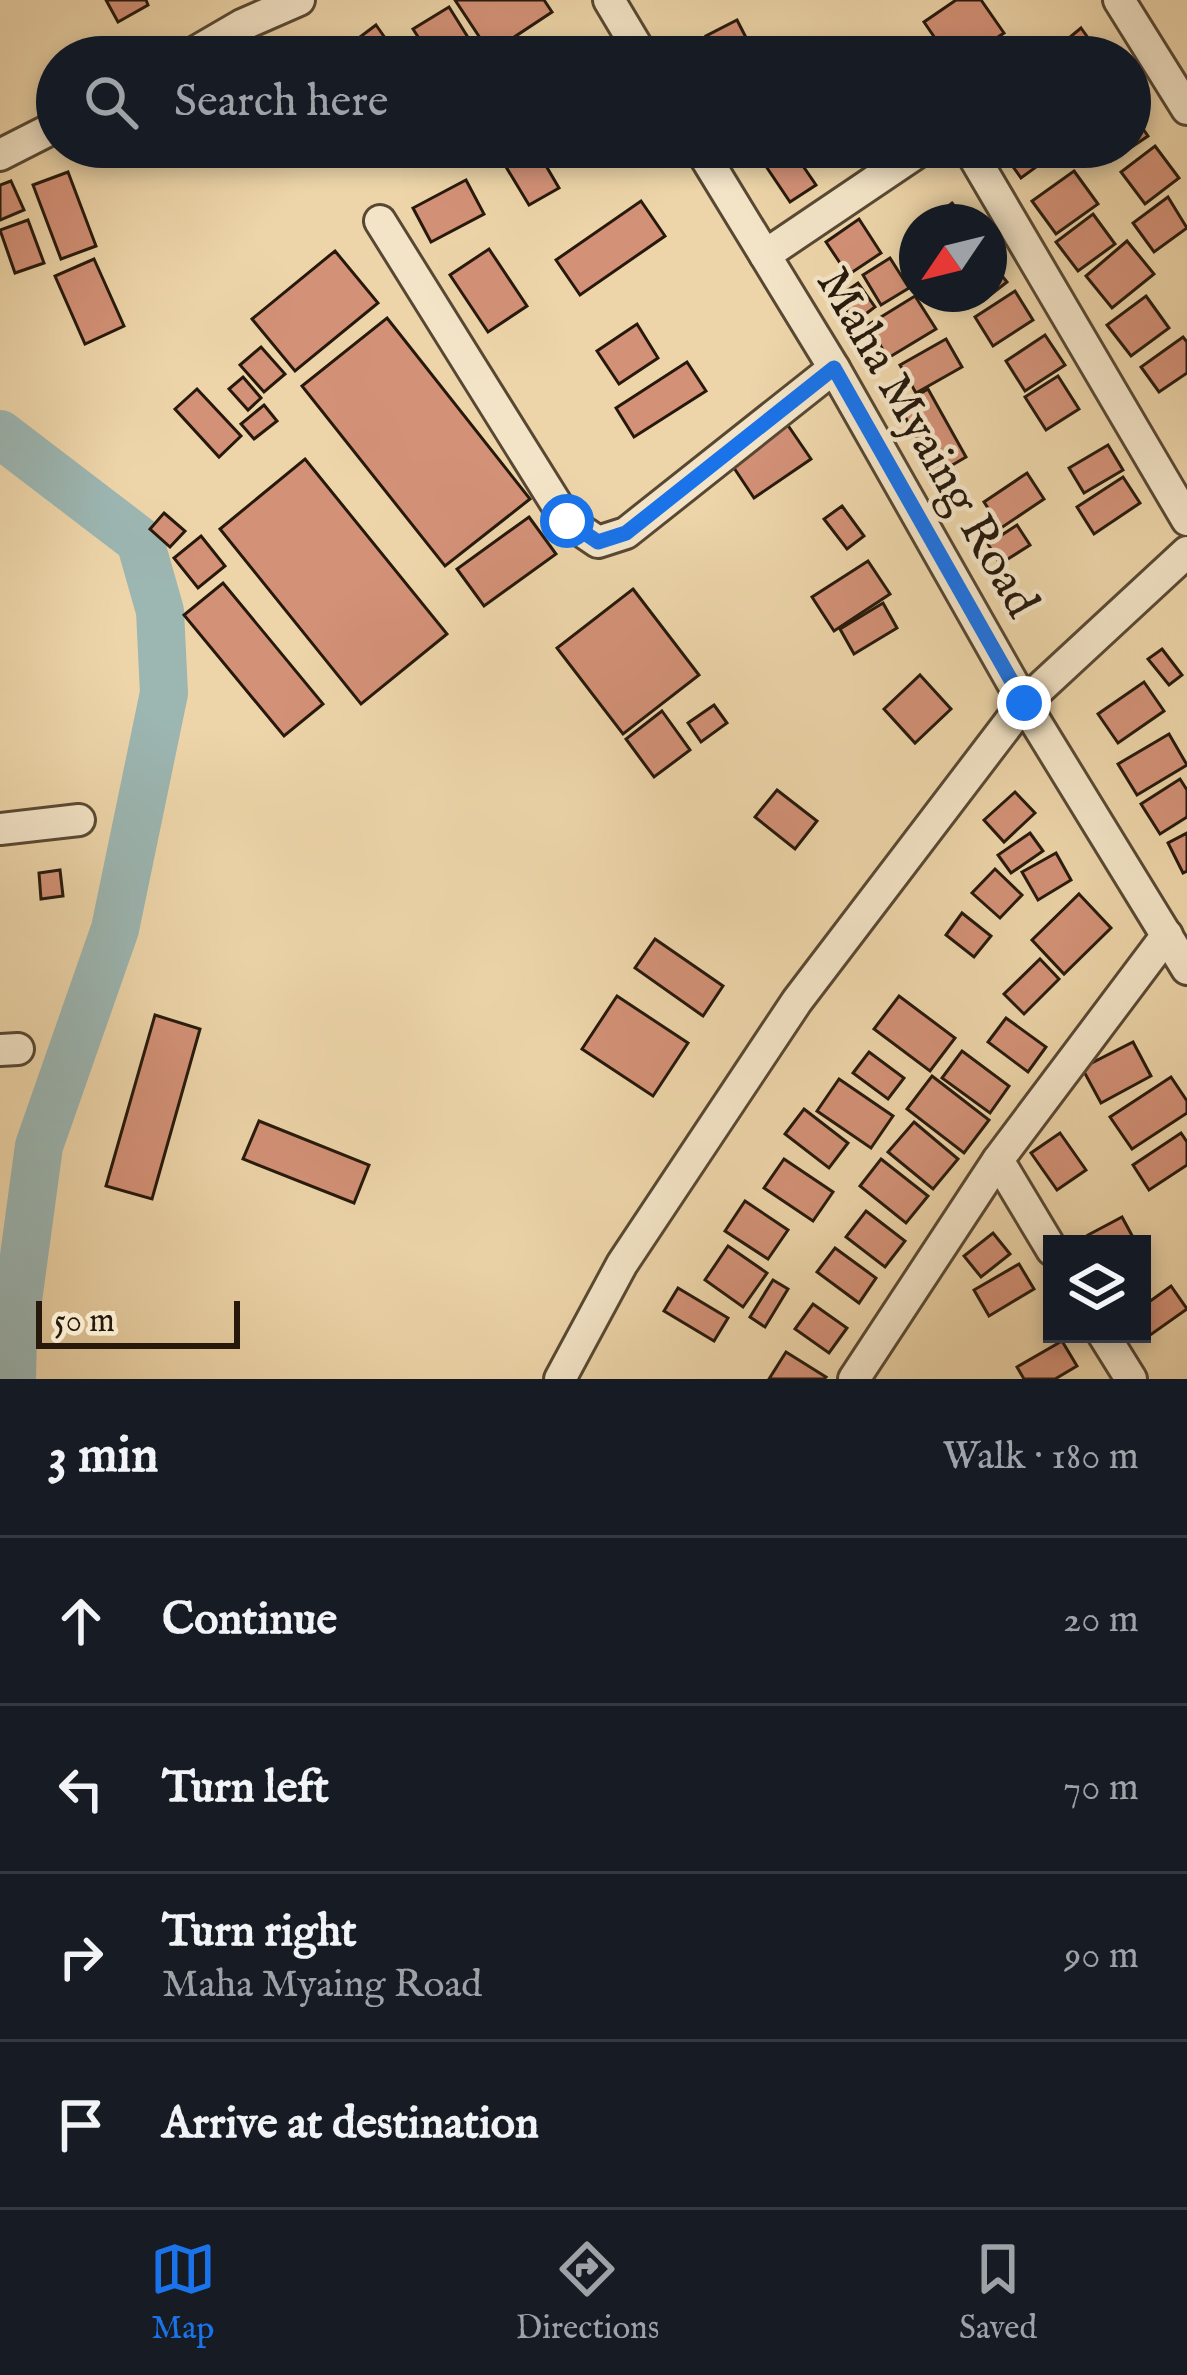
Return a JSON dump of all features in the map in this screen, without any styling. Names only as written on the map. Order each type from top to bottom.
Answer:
[{"type":"street","points":[[608,0],[631,36]]},
{"type":"street","points":[[1119,0],[1141,36]]},
{"type":"street","points":[[223,36],[295,1]]},
{"type":"street","points":[[1151,51],[1187,109]]},
{"type":"street","points":[[0,155],[36,137]]},
{"type":"street","name":"Maha Myaing Road","points":[[712,168],[834,368],[1024,703],[1187,969]]},
{"type":"street","points":[[765,256],[894,168]]},
{"type":"street","points":[[980,168],[1187,520]]},
{"type":"street","points":[[380,221],[567,521],[598,542],[626,533],[834,368]]},
{"type":"street","points":[[560,1379],[622,1264],[797,1001],[1024,703],[1187,552]]},
{"type":"street","points":[[0,830],[79,820]]},
{"type":"street","points":[[857,1378],[998,1160],[1166,935]]},
{"type":"street","points":[[998,1160],[1043,1235]]},
{"type":"street","points":[[1109,1343],[1131,1379]]},
{"type":"building","points":[[106,0],[146,0],[148,5],[118,22]]},
{"type":"building","points":[[455,0],[544,0],[552,12],[516,36],[479,36]]},
{"type":"building","points":[[956,0],[981,0],[1004,33],[934,36],[924,22]]},
{"type":"building","points":[[449,7],[467,36],[418,36],[413,29]]},
{"type":"building","points":[[737,20],[745,36],[706,36]]},
{"type":"building","points":[[376,25],[384,36],[361,36]]},
{"type":"building","points":[[1155,146],[1179,178],[1145,204],[1121,172],[1151,168]]},
{"type":"building","points":[[507,168],[547,168],[559,188],[529,205]]},
{"type":"building","points":[[767,168],[804,168],[816,185],[790,202]]},
{"type":"building","points":[[1014,168],[1035,168],[1021,178]]},
{"type":"building","points":[[1074,171],[1098,204],[1056,234],[1032,201]]},
{"type":"building","points":[[68,172],[96,246],[61,259],[33,185]]},
{"type":"building","points":[[466,180],[484,214],[431,242],[413,208]]},
{"type":"building","points":[[11,181],[24,210],[0,220],[0,185]]},
{"type":"building","points":[[1168,197],[1187,228],[1154,252],[1133,223]]},
{"type":"building","points":[[641,201],[665,236],[580,295],[556,260]]},
{"type":"building","points":[[1093,214],[1115,244],[1078,271],[1056,242]]},
{"type":"building","points":[[859,219],[881,253],[848,275],[826,242]]},
{"type":"building","points":[[28,220],[44,263],[15,273],[0,230]]},
{"type":"building","points":[[1127,241],[1154,274],[1112,308],[1086,276]]},
{"type":"building","points":[[489,249],[527,306],[488,332],[450,275]]},
{"type":"building","points":[[335,251],[378,303],[295,371],[252,319]]},
{"type":"building","points":[[890,258],[899,272],[899,294],[881,305],[863,275]]},
{"type":"building","points":[[94,259],[124,326],[85,344],[55,276]]},
{"type":"building","points":[[858,283],[875,307],[855,322],[838,297]]},
{"type":"building","points":[[1015,291],[1033,320],[993,346],[975,317],[983,312],[1007,312],[1007,296]]},
{"type":"building","points":[[1146,296],[1169,328],[1131,356],[1107,325]]},
{"type":"building","points":[[899,306],[899,312],[925,312],[936,329],[888,358],[868,325]]},
{"type":"building","points":[[387,318],[530,499],[445,566],[302,386]]},
{"type":"building","points":[[637,324],[658,358],[619,384],[597,351]]},
{"type":"building","points":[[1045,335],[1065,365],[1025,391],[1006,361]]},
{"type":"building","points":[[1183,337],[1187,373],[1159,392],[1141,367]]},
{"type":"building","points":[[946,339],[962,367],[916,393],[900,365]]},
{"type":"building","points":[[261,347],[285,374],[264,392],[240,365]]},
{"type":"building","points":[[687,362],[706,391],[634,437],[616,408]]},
{"type":"building","points":[[1058,376],[1079,409],[1046,430],[1025,397]]},
{"type":"building","points":[[243,377],[261,398],[248,410],[229,389]]},
{"type":"building","points":[[197,389],[241,436],[219,457],[175,409]]},
{"type":"building","points":[[928,389],[966,457],[937,474],[899,406]]},
{"type":"building","points":[[264,405],[277,421],[254,439],[241,424]]},
{"type":"building","points":[[787,424],[811,459],[754,498],[730,462]]},
{"type":"building","points":[[1108,445],[1123,470],[1084,493],[1069,468]]},
{"type":"building","points":[[305,459],[447,634],[361,704],[220,529]]},
{"type":"building","points":[[1027,473],[1044,499],[1001,528],[984,502]]},
{"type":"building","points":[[1123,477],[1140,503],[1094,534],[1077,507]]},
{"type":"building","points":[[842,506],[864,536],[847,549],[824,519]]},
{"type":"building","points":[[164,513],[185,531],[170,547],[150,529]]},
{"type":"building","points":[[529,517],[556,554],[484,606],[457,569]]},
{"type":"building","points":[[1017,525],[1030,545],[1000,564],[988,544]]},
{"type":"building","points":[[201,536],[225,566],[198,588],[174,558]]},
{"type":"building","points":[[868,561],[890,594],[834,631],[812,597]]},
{"type":"building","points":[[223,583],[323,704],[284,736],[184,615]]},
{"type":"building","points":[[633,589],[699,675],[623,734],[557,648]]},
{"type":"building","points":[[883,603],[897,628],[854,654],[840,629]]},
{"type":"building","points":[[1162,649],[1182,675],[1169,685],[1148,659]]},
{"type":"building","points":[[920,675],[951,709],[915,743],[884,709]]},
{"type":"building","points":[[1144,682],[1164,711],[1118,743],[1098,714]]},
{"type":"building","points":[[714,705],[727,723],[701,742],[688,723]]},
{"type":"building","points":[[662,711],[690,750],[654,777],[626,739]]},
{"type":"building","points":[[1169,734],[1187,765],[1137,795],[1118,764]]},
{"type":"building","points":[[1180,779],[1187,790],[1187,817],[1160,834],[1141,804]]},
{"type":"building","points":[[777,790],[817,821],[795,849],[755,817]]},
{"type":"building","points":[[1015,792],[1035,813],[1004,842],[984,820]]},
{"type":"building","points":[[1030,833],[1043,851],[1011,873],[998,855]]},
{"type":"building","points":[[1187,833],[1187,871],[1183,873],[1168,843]]},
{"type":"building","points":[[1056,853],[1071,880],[1038,900],[1022,872]]},
{"type":"building","points":[[995,869],[1022,895],[1000,918],[972,893]]},
{"type":"building","points":[[60,870],[63,896],[41,899],[39,873]]},
{"type":"building","points":[[1079,894],[1111,928],[1064,974],[1032,940]]},
{"type":"building","points":[[962,913],[991,936],[974,957],[946,935]]},
{"type":"building","points":[[655,939],[723,986],[703,1016],[635,968]]},
{"type":"building","points":[[1040,959],[1059,979],[1024,1014],[1004,994]]},
{"type":"building","points":[[617,996],[688,1043],[653,1096],[582,1049]]},
{"type":"building","points":[[899,996],[955,1038],[930,1071],[874,1029]]},
{"type":"building","points":[[155,1015],[200,1029],[152,1199],[106,1186]]},
{"type":"building","points":[[1006,1018],[1046,1047],[1028,1072],[988,1042]]},
{"type":"building","points":[[1133,1042],[1151,1076],[1101,1103],[1082,1068]]},
{"type":"building","points":[[962,1051],[1009,1086],[990,1113],[942,1078]]},
{"type":"building","points":[[869,1052],[904,1078],[888,1099],[853,1073]]},
{"type":"building","points":[[932,1076],[989,1120],[964,1153],[907,1109]]},
{"type":"building","points":[[1171,1077],[1187,1101],[1187,1113],[1132,1149],[1110,1117]]},
{"type":"building","points":[[839,1079],[893,1116],[871,1148],[817,1111]]},
{"type":"building","points":[[804,1109],[848,1143],[829,1168],[785,1134]]},
{"type":"building","points":[[259,1121],[369,1165],[354,1203],[243,1159]]},
{"type":"building","points":[[914,1122],[958,1159],[933,1189],[888,1152]]},
{"type":"building","points":[[1060,1133],[1086,1170],[1057,1190],[1031,1153]]},
{"type":"building","points":[[1181,1133],[1187,1142],[1187,1165],[1149,1190],[1133,1165]]},
{"type":"building","points":[[784,1159],[833,1192],[813,1221],[764,1188]]},
{"type":"building","points":[[881,1159],[928,1196],[906,1223],[860,1186]]},
{"type":"building","points":[[745,1201],[788,1230],[768,1259],[725,1231]]},
{"type":"building","points":[[866,1211],[905,1241],[885,1267],[846,1237]]},
{"type":"building","points":[[1122,1217],[1132,1235],[1088,1235]]},
{"type":"building","points":[[993,1233],[1010,1254],[981,1277],[964,1256]]},
{"type":"building","points":[[728,1246],[767,1273],[743,1307],[705,1280]]},
{"type":"building","points":[[835,1248],[876,1278],[859,1303],[817,1272]]},
{"type":"building","points":[[1019,1264],[1034,1289],[989,1316],[974,1290]]},
{"type":"building","points":[[773,1280],[788,1289],[765,1327],[750,1317]]},
{"type":"building","points":[[1171,1286],[1187,1309],[1151,1334],[1151,1300]]},
{"type":"building","points":[[678,1288],[728,1318],[714,1341],[664,1311]]},
{"type":"building","points":[[813,1304],[847,1328],[829,1353],[795,1329]]},
{"type":"building","points":[[1059,1343],[1063,1343],[1077,1366],[1055,1379],[1024,1379],[1017,1367]]},
{"type":"building","points":[[786,1352],[826,1377],[769,1379]]},
{"type":"waterway","points":[[0,434],[140,541],[160,611],[164,693],[115,929],[39,1146],[13,1337],[12,1379]]},
{"type":"route","points":[[567,521],[598,542],[626,533],[834,368],[1024,703]]}]
